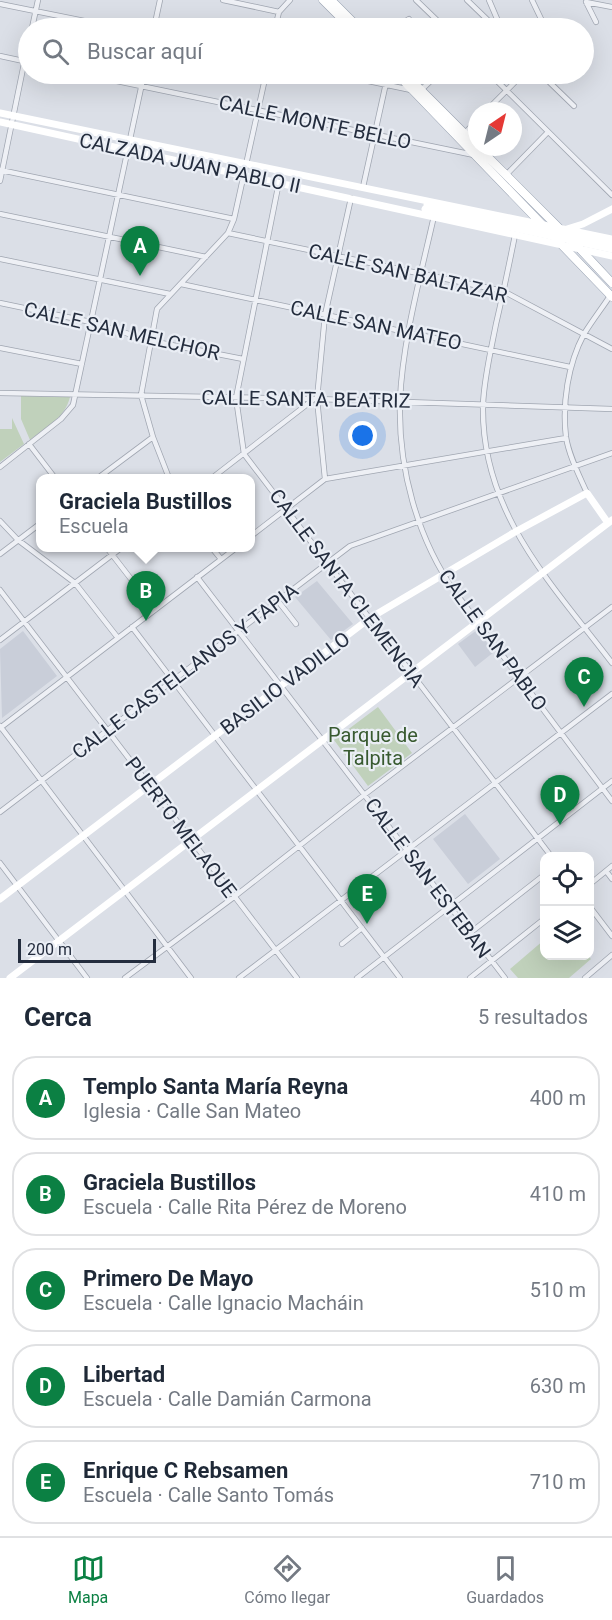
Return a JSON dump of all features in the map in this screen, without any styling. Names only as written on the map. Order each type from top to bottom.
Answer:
[{"type":"main road","points":[[322,0],[338,6]]},
{"type":"main road","points":[[331,0],[349,18]]},
{"type":"main road","points":[[410,84],[468,137]]},
{"type":"main road","points":[[412,84],[468,140]]},
{"type":"main road","points":[[483,156],[561,245],[611,297]]},
{"type":"main road","points":[[485,156],[562,230],[612,283]]},
{"type":"street","points":[[34,18],[38,0]]},
{"type":"street","points":[[156,18],[160,0]]},
{"type":"street","points":[[223,0],[279,12]]},
{"type":"street","points":[[278,18],[279,12],[290,0]]},
{"type":"street","points":[[416,0],[435,18]]},
{"type":"street","points":[[467,0],[485,18]]},
{"type":"street","points":[[489,0],[497,18]]},
{"type":"street","points":[[532,0],[541,18]]},
{"type":"street","points":[[586,1],[612,7]]},
{"type":"street","points":[[586,1],[596,22]]},
{"type":"street","points":[[0,4],[70,18]]},
{"type":"street","points":[[0,56],[18,60]]},
{"type":"street","points":[[0,181],[22,84]]},
{"type":"street","name":"CALLE MONTE BELLO","points":[[132,84],[375,134],[468,148]]},
{"type":"street","points":[[168,474],[153,437],[141,395],[158,309],[228,233],[234,219],[264,84]]},
{"type":"street","points":[[363,187],[385,84],[417,90],[425,84]]},
{"type":"street","points":[[500,84],[612,195]]},
{"type":"street","points":[[495,102],[512,84]]},
{"type":"street","points":[[552,84],[574,106]]},
{"type":"street","points":[[0,466],[68,413],[82,364],[142,86]]},
{"type":"street","name":"CALZADA JUAN PABLO II","points":[[0,113],[531,222],[612,241]]},
{"type":"street","name":"CALZADA JUAN PABLO II","points":[[0,122],[379,203],[612,256]]},
{"type":"street","points":[[465,133],[468,130]]},
{"type":"street","points":[[506,175],[548,132]]},
{"type":"street","points":[[1,170],[234,219]]},
{"type":"street","name":"CALLE SANTA CLEMENCIA","points":[[279,182],[236,398],[244,454],[548,852]]},
{"type":"street","name":"CALZADA JUAN PABLO II","points":[[379,191],[426,207],[612,249]]},
{"type":"street","points":[[325,479],[316,399],[325,315],[351,198]]},
{"type":"street","name":"CALZADA JUAN PABLO II","points":[[379,203],[393,202],[426,207],[612,241]]},
{"type":"street","points":[[562,230],[583,224],[612,209]]},
{"type":"street","points":[[0,214],[206,257]]},
{"type":"street","name":"CALLE SAN PABLO","points":[[434,216],[410,333],[400,401],[405,466],[419,522],[444,575],[612,801]]},
{"type":"street","points":[[531,222],[536,231],[531,239]]},
{"type":"street","name":"CALLE SAN BALTAZAR","points":[[228,233],[504,291],[612,349]]},
{"type":"street","points":[[515,235],[491,350],[483,404],[486,452],[498,493],[515,532],[543,573],[612,663]]},
{"type":"street","points":[[597,252],[594,244],[600,237]]},
{"type":"street","points":[[0,259],[170,294]]},
{"type":"street","name":"CALLE SAN MATEO","points":[[181,284],[570,367]]},
{"type":"street","points":[[9,978],[477,622],[611,523],[586,493],[575,466],[566,438],[565,406],[570,367],[584,334],[611,297]]},
{"type":"street","name":"CALLE SAN MELCHOR","points":[[0,303],[91,322],[151,341],[243,359]]},
{"type":"street","points":[[0,348],[82,364]]},
{"type":"street","name":"CALLE SANTA BEATRIZ","points":[[0,393],[400,401],[612,409]]},
{"type":"street","points":[[217,474],[316,399]]},
{"type":"street","points":[[103,474],[153,437]]},
{"type":"street","points":[[255,533],[325,479],[566,438]]},
{"type":"street","points":[[29,444],[52,474]]},
{"type":"street","name":"CALLE CASTELLANOS Y TAPIA","points":[[0,812],[355,544],[612,453]]},
{"type":"street","name":"BASILIO VADILLO","points":[[0,899],[370,618],[515,532],[586,493]]},
{"type":"street","points":[[0,521],[18,540],[75,583],[118,638]]},
{"type":"street","points":[[0,554],[36,527]]},
{"type":"street","points":[[0,640],[115,552]]},
{"type":"street","points":[[215,552],[221,559]]},
{"type":"street","points":[[191,978],[0,727],[231,552]]},
{"type":"street","points":[[112,554],[154,609]]},
{"type":"street","name":"CALLE SAN ESTEBAN","points":[[197,577],[505,978]]},
{"type":"street","name":"PUERTO MELAQUE","points":[[0,590],[297,978]]},
{"type":"street","points":[[278,601],[296,624]]},
{"type":"street","points":[[125,978],[612,608]]},
{"type":"street","points":[[132,627],[400,978]]},
{"type":"street","points":[[241,978],[612,694]]},
{"type":"street","points":[[357,978],[612,781]]},
{"type":"street","points":[[0,863],[87,978]]},
{"type":"street","points":[[594,881],[612,866]]},
{"type":"street","points":[[606,871],[612,879]]},
{"type":"street","points":[[470,933],[540,878]]},
{"type":"street","points":[[594,912],[612,936]]},
{"type":"street","points":[[470,978],[540,922]]},
{"type":"street","points":[[342,944],[362,928]]},
{"type":"street","points":[[585,978],[612,955]]},
{"type":"shaded area","points":[[317,581],[353,624],[331,640],[295,597]]},
{"type":"shaded area","points":[[477,630],[494,652],[475,667],[458,644]]},
{"type":"shaded area","points":[[23,631],[57,676],[2,718],[0,649]]},
{"type":"shaded area","points":[[465,814],[500,859],[468,884],[433,839]]},
{"type":"green space","points":[[21,396],[70,397],[64,411],[30,440],[21,419]]},
{"type":"green space","points":[[12,418],[24,444],[0,462],[0,429],[12,429]]},
{"type":"green space","name":"Parque de Talpita","points":[[378,707],[412,753],[368,786],[334,740]]},
{"type":"green space","points":[[540,943],[540,960],[590,960],[569,978],[518,978],[510,969]]},
{"type":"place","name":"Templo Santa María Reyna","points":[[140,276]]},
{"type":"place","name":"Graciela Bustillos","points":[[146,621]]},
{"type":"place","name":"Primero De Mayo","points":[[584,707]]},
{"type":"place","name":"Libertad","points":[[560,825]]},
{"type":"place","name":"Enrique C Rebsamen","points":[[367,924]]}]
